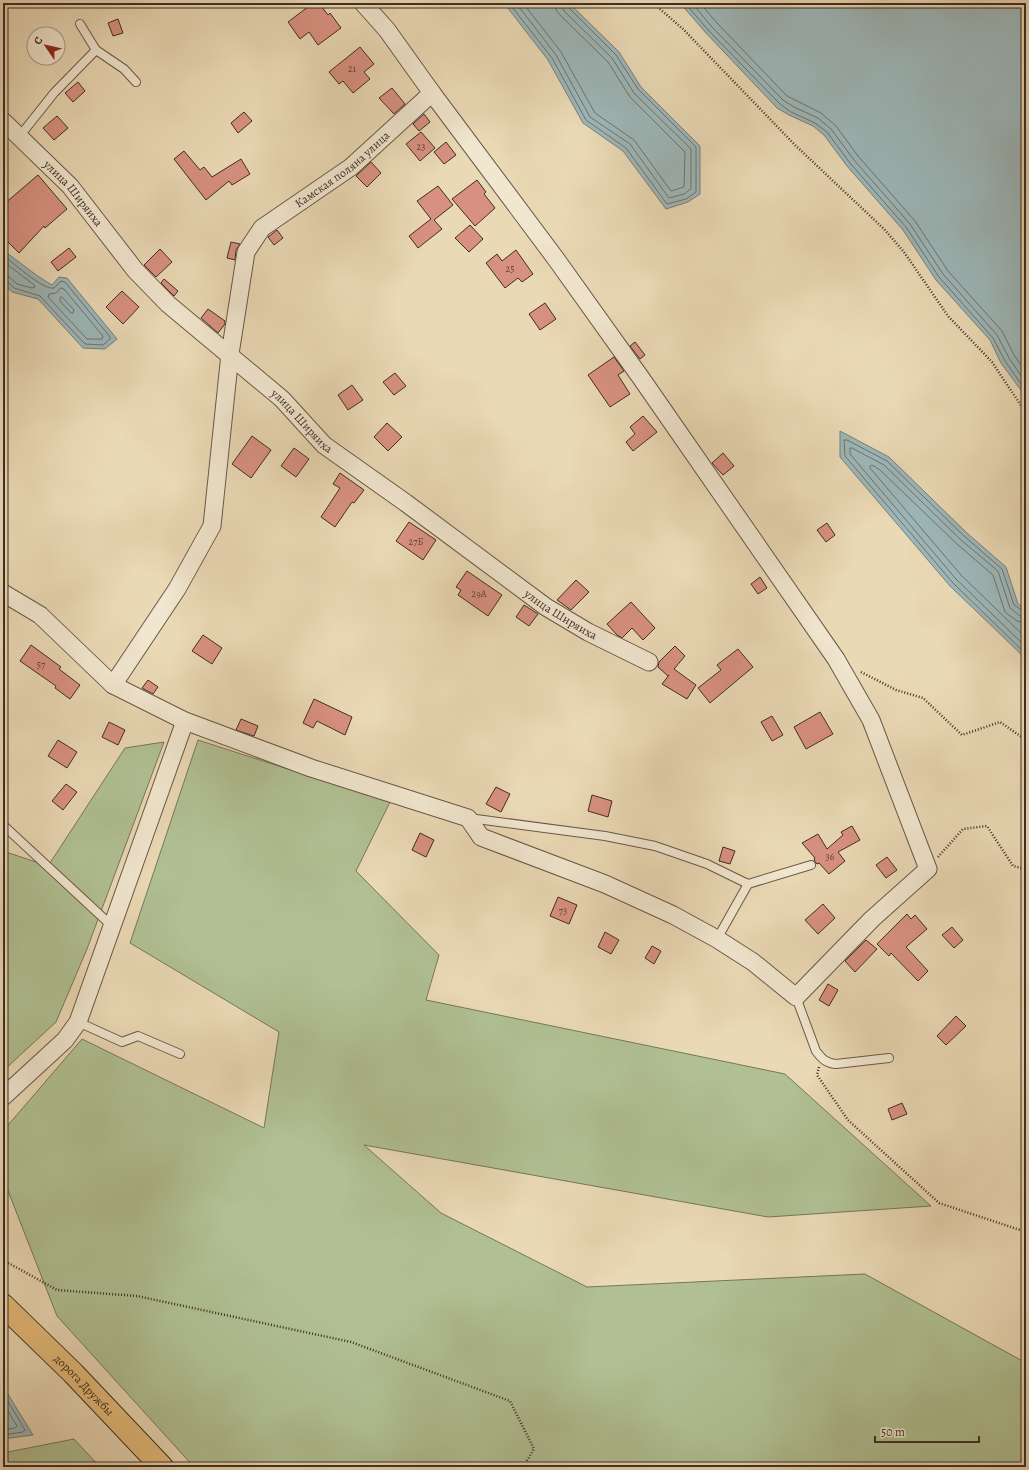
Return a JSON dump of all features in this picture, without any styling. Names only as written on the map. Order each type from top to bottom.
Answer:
[{"type":"main road","name":"дорога Дружбы","points":[[3,1305],[73,1373],[162,1467]]},
{"type":"street","points":[[3,593],[40,615],[113,685],[185,721],[311,768],[468,818],[480,837],[605,884],[673,916],[717,939],[753,962],[796,997],[872,919],[928,869],[871,720],[836,659],[641,378],[552,253],[386,30],[363,3]]},
{"type":"street","name":"Камская поляна улица","points":[[113,685],[177,589],[212,526],[230,354],[246,252],[262,228],[351,167],[432,93]]},
{"type":"street","name":"улица Ширяиха","points":[[3,121],[70,186],[135,270],[168,304],[230,354],[282,399],[324,445],[406,503],[546,607],[588,632],[649,662]]},
{"type":"street","points":[[3,1097],[65,1040],[78,1022],[185,721]]},
{"type":"lane","points":[[80,24],[96,50],[124,69],[136,82]]},
{"type":"lane","points":[[19,137],[54,93],[96,50]]},
{"type":"lane","points":[[468,818],[605,836],[655,846],[707,864],[748,884]]},
{"type":"lane","points":[[3,825],[112,926]]},
{"type":"lane","points":[[717,939],[748,884],[811,864]]},
{"type":"lane","points":[[796,997],[816,1051],[821,1059],[828,1064],[889,1058]]},
{"type":"lane","points":[[78,1022],[122,1042],[138,1036],[180,1054]]},
{"type":"path","points":[[653,3],[683,29],[795,145],[884,229],[904,252],[948,316],[992,362],[1026,413]]},
{"type":"path","points":[[836,659],[896,690],[923,698],[962,735],[1000,722],[1026,740]]},
{"type":"path","points":[[928,869],[963,829],[987,826],[1012,866],[1026,869]]},
{"type":"path","points":[[821,1059],[817,1075],[848,1120],[939,1203],[1026,1232]]},
{"type":"path","points":[[3,1260],[57,1290],[137,1296],[351,1342],[510,1401],[534,1449],[523,1467]]},
{"type":"green space","points":[[198,740],[390,802],[356,871],[439,955],[426,1000],[785,1074],[931,1206],[768,1217],[364,1145],[441,1213],[587,1287],[865,1274],[1026,1363],[1026,1467],[194,1467],[57,1316],[3,1178],[3,1131],[82,1039],[264,1128],[279,1032],[130,943]]},
{"type":"green space","points":[[164,742],[87,949],[56,1022],[3,1071],[3,851],[48,866],[125,748]]},
{"type":"green space","points":[[74,1439],[100,1467],[3,1467],[3,1453]]},
{"type":"water","points":[[504,3],[569,3],[619,52],[641,87],[700,146],[700,194],[688,202],[666,209],[623,151],[583,123],[548,60]]},
{"type":"water","points":[[680,3],[1026,3],[1026,397],[1001,363],[990,340],[936,280],[903,230],[847,166],[824,135],[813,126],[777,108],[706,33]]},
{"type":"water","points":[[3,250],[52,285],[59,277],[67,278],[117,339],[105,349],[83,348],[38,299],[12,292],[3,283]]},
{"type":"water","points":[[840,431],[889,457],[967,533],[1006,567],[1018,604],[1026,609],[1026,659],[950,586],[840,457]]},
{"type":"water","points":[[3,1386],[33,1435],[3,1439]]},
{"type":"building","points":[[313,3],[319,3],[328,15],[330,13],[341,28],[318,45],[309,32],[300,39],[288,22]]},
{"type":"building","points":[[118,19],[123,33],[113,36],[108,23]]},
{"type":"building","points":[[360,47],[374,64],[364,72],[370,79],[353,93],[343,81],[339,84],[329,72]]},
{"type":"building","points":[[78,82],[85,91],[73,102],[65,93]]},
{"type":"building","points":[[392,88],[405,104],[394,114],[379,98]]},
{"type":"building","points":[[244,112],[252,121],[238,133],[231,123]]},
{"type":"building","points":[[424,114],[430,122],[419,131],[413,124]]},
{"type":"building","points":[[57,116],[68,128],[54,140],[43,128]]},
{"type":"building","points":[[421,132],[435,148],[420,161],[406,144]]},
{"type":"building","points":[[446,142],[456,155],[444,164],[434,152]]},
{"type":"building","points":[[184,151],[200,170],[204,167],[212,177],[241,159],[250,174],[232,185],[229,181],[206,200],[174,159]]},
{"type":"building","points":[[371,162],[381,173],[367,187],[356,176]]},
{"type":"building","points":[[38,175],[67,209],[45,228],[44,226],[19,253],[3,237],[3,205]]},
{"type":"building","points":[[477,180],[486,192],[484,194],[495,208],[475,226],[452,199]]},
{"type":"building","points":[[438,186],[453,205],[434,220],[442,229],[418,248],[409,236],[431,219],[417,201]]},
{"type":"building","points":[[470,225],[483,239],[469,252],[455,238]]},
{"type":"building","points":[[277,230],[283,238],[274,245],[268,237]]},
{"type":"building","points":[[231,242],[240,244],[236,250],[235,260],[227,258]]},
{"type":"building","points":[[69,248],[76,257],[58,271],[51,262]]},
{"type":"building","points":[[160,249],[172,262],[156,277],[144,265]]},
{"type":"building","points":[[516,250],[533,274],[522,282],[518,278],[505,288],[486,263],[497,254],[502,261]]},
{"type":"building","points":[[164,279],[178,291],[174,296],[161,283]]},
{"type":"building","points":[[122,291],[139,307],[123,324],[106,307]]},
{"type":"building","points":[[545,303],[556,319],[540,330],[529,314]]},
{"type":"building","points":[[208,309],[225,321],[225,324],[218,333],[201,318]]},
{"type":"building","points":[[635,342],[645,355],[640,359],[630,346]]},
{"type":"building","points":[[614,357],[624,371],[618,375],[630,394],[610,407],[588,375]]},
{"type":"building","points":[[395,373],[406,386],[394,395],[383,382]]},
{"type":"building","points":[[352,385],[363,400],[348,410],[338,395]]},
{"type":"building","points":[[643,416],[657,432],[633,451],[626,442],[635,434],[630,427]]},
{"type":"building","points":[[387,423],[402,437],[388,451],[374,437]]},
{"type":"building","points":[[252,436],[271,450],[251,478],[232,464]]},
{"type":"building","points":[[294,448],[309,459],[296,477],[281,466]]},
{"type":"building","points":[[723,453],[734,466],[723,475],[712,463]]},
{"type":"building","points":[[340,473],[364,490],[354,503],[352,502],[335,527],[321,517],[340,488],[333,484]]},
{"type":"building","points":[[409,522],[436,540],[423,560],[396,541]]},
{"type":"building","points":[[827,523],[835,535],[826,542],[817,530]]},
{"type":"building","points":[[467,571],[502,595],[488,616],[458,595],[461,590],[456,587]]},
{"type":"building","points":[[760,577],[767,588],[758,594],[751,584]]},
{"type":"building","points":[[576,580],[589,592],[571,610],[557,600]]},
{"type":"building","points":[[631,602],[655,628],[643,640],[632,628],[622,638],[617,635],[607,624]]},
{"type":"building","points":[[524,605],[538,614],[529,626],[516,617]]},
{"type":"building","points":[[203,635],[222,648],[212,664],[192,651]]},
{"type":"building","points":[[31,645],[61,667],[59,669],[80,685],[70,699],[55,688],[56,686],[20,661]]},
{"type":"building","points":[[675,646],[685,656],[674,669],[696,685],[687,699],[662,684],[669,675],[668,676],[658,667],[659,662]]},
{"type":"building","points":[[738,649],[753,667],[710,703],[698,688],[721,670],[717,665]]},
{"type":"building","points":[[148,680],[158,687],[153,694],[142,688]]},
{"type":"building","points":[[314,699],[352,717],[345,735],[317,721],[313,728],[303,723]]},
{"type":"building","points":[[820,712],[833,734],[806,749],[794,727]]},
{"type":"building","points":[[772,716],[783,735],[772,741],[761,722]]},
{"type":"building","points":[[241,719],[258,726],[254,736],[236,730]]},
{"type":"building","points":[[109,722],[125,730],[118,745],[102,737]]},
{"type":"building","points":[[58,740],[77,752],[67,768],[48,756]]},
{"type":"building","points":[[66,784],[77,792],[63,810],[52,801]]},
{"type":"building","points":[[496,787],[510,794],[501,812],[486,804]]},
{"type":"building","points":[[592,795],[612,801],[608,817],[588,811]]},
{"type":"building","points":[[852,826],[860,840],[838,852],[845,861],[829,874],[819,863],[817,864],[814,860],[815,858],[802,843],[818,834],[827,849],[843,835],[841,832]]},
{"type":"building","points":[[420,833],[434,840],[426,857],[412,850]]},
{"type":"building","points":[[723,847],[735,851],[730,864],[719,861]]},
{"type":"building","points":[[887,857],[897,870],[886,878],[876,865]]},
{"type":"building","points":[[558,897],[577,905],[569,924],[550,916]]},
{"type":"building","points":[[823,904],[835,918],[818,934],[805,920]]},
{"type":"building","points":[[907,914],[911,919],[915,915],[927,929],[906,947],[928,971],[918,981],[891,953],[889,956],[877,944]]},
{"type":"building","points":[[952,927],[963,940],[954,948],[942,935]]},
{"type":"building","points":[[605,932],[619,940],[611,954],[598,947]]},
{"type":"building","points":[[866,940],[877,949],[855,972],[845,961]]},
{"type":"building","points":[[652,946],[661,951],[654,964],[645,958]]},
{"type":"building","points":[[828,984],[838,990],[829,1006],[819,1000]]},
{"type":"building","points":[[956,1016],[966,1026],[946,1045],[937,1036]]},
{"type":"building","points":[[902,1103],[907,1114],[892,1120],[888,1109]]}]
